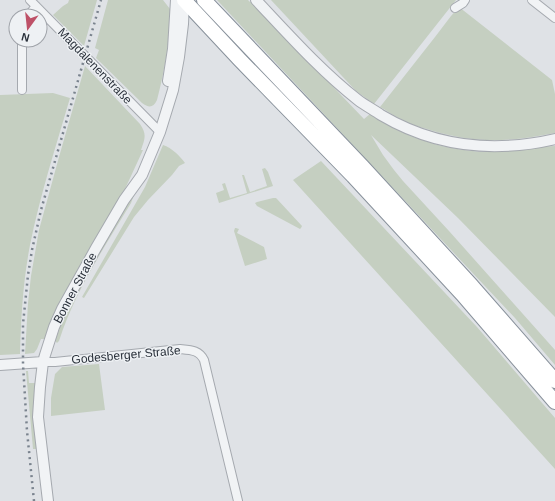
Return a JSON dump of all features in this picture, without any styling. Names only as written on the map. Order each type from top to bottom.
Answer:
[{"type":"highway","points":[[184,0],[240,60],[359,182],[462,294],[555,402]]},
{"type":"highway","points":[[204,0],[362,166],[472,286],[555,381]]},
{"type":"street","name":"Bonner Straße","points":[[158,130],[174,49],[176,0]]},
{"type":"street","name":"Bonner Straße","points":[[48,501],[38,417],[43,362],[54,327],[62,309],[124,200],[142,175],[173,90],[180,57],[184,0]]},
{"type":"street","points":[[256,0],[324,71],[369,108],[402,127],[433,138],[479,146],[510,146],[531,144],[555,139]]},
{"type":"street","points":[[455,8],[465,0]]},
{"type":"street","points":[[532,0],[555,18]]},
{"type":"street","name":"Magdalenenstraße","points":[[33,3],[158,130]]},
{"type":"street","points":[[22,48],[22,90]]},
{"type":"street","name":"Godesberger Straße","points":[[43,362],[180,349],[195,351],[201,355],[204,360],[238,501]]},
{"type":"street","points":[[0,365],[43,362]]},
{"type":"green space","points":[[69,0],[97,0],[84,46],[53,15],[68,3]]},
{"type":"green space","points":[[108,0],[163,0],[172,10],[162,78],[157,100],[152,106],[147,106],[142,103],[96,58],[99,50],[95,48]]},
{"type":"green space","points":[[217,0],[248,0],[252,2],[364,119],[370,114],[399,131],[414,137],[430,143],[464,150],[497,152],[555,146],[555,317],[458,218],[371,135],[383,155],[403,181],[555,350],[555,365],[515,318]]},
{"type":"green space","points":[[271,0],[456,0],[374,104],[356,91]]},
{"type":"green space","points":[[459,7],[552,80],[555,94],[555,133],[507,140],[462,138],[410,124],[380,107]]},
{"type":"green space","points":[[85,66],[140,124],[144,134],[141,150],[143,150],[125,189],[53,319],[45,339],[41,339],[34,353],[25,354],[31,276],[39,230]]},
{"type":"green space","points":[[53,93],[70,98],[43,189],[30,245],[23,300],[20,354],[0,355],[0,95]]},
{"type":"green space","points":[[163,145],[176,152],[185,163],[179,166],[134,217],[84,298],[82,297],[145,187]]},
{"type":"green space","points":[[321,161],[477,327],[555,418],[555,469],[293,180]]},
{"type":"green space","points":[[265,168],[273,186],[219,203],[216,193],[224,190],[222,184],[225,183],[230,198],[247,193],[242,175],[244,175],[250,192],[267,186],[262,169]]},
{"type":"green space","points":[[134,195],[131,203],[82,287],[57,343],[55,341],[69,304],[121,214]]},
{"type":"green space","points":[[276,198],[302,226],[300,229],[257,206],[255,203]]},
{"type":"green space","points":[[235,228],[239,229],[237,233],[264,247],[267,259],[245,266],[234,231]]},
{"type":"green space","points":[[99,364],[105,410],[51,416],[51,398],[55,374],[62,367]]},
{"type":"green space","points":[[26,371],[28,371],[29,383],[35,383],[39,449],[33,449]]},
{"type":"railway","points":[[34,501],[27,431],[23,364],[23,324],[28,275],[41,210],[101,0]]}]
